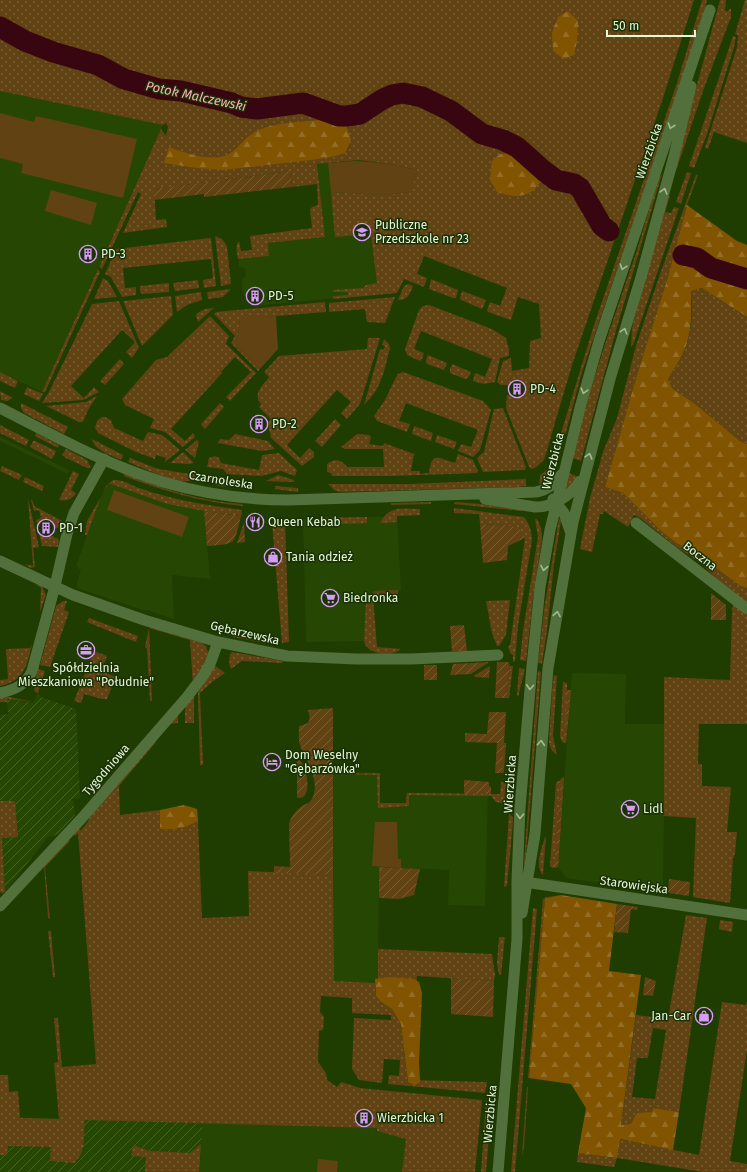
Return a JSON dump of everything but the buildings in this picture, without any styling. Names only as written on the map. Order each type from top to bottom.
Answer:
[{"type":"street","name":"Wierzbicka","points":[[498,1172],[523,881],[520,808],[540,587],[550,530],[581,404],[599,341],[712,5]]},
{"type":"street","name":"Wierzbicka","points":[[523,881],[535,834],[548,668],[570,535],[584,475],[610,379],[641,277],[673,160],[712,5]]},
{"type":"street","name":"Czarnoleska","points":[[0,408],[104,460],[151,478],[199,491],[254,499],[305,500],[536,492]]},
{"type":"street","points":[[0,693],[13,690],[26,682],[30,677],[55,586],[66,534],[74,514],[104,460]]},
{"type":"street","points":[[536,492],[546,490],[552,486],[564,470]]},
{"type":"street","name":"Czarnoleska","points":[[455,495],[542,507],[556,502],[568,495],[574,490],[584,475]]},
{"type":"street","points":[[536,492],[549,496],[556,502],[567,518],[570,535]]},
{"type":"street","points":[[535,507],[544,514],[548,521],[550,530]]},
{"type":"street","name":"Boczna","points":[[636,523],[747,609]]},
{"type":"street","name":"Gębarzewska","points":[[0,561],[73,595],[116,610],[218,642],[295,657],[412,659],[498,655]]},
{"type":"street","name":"Tygodniowa","points":[[0,906],[82,818],[187,697],[210,664],[218,642]]},
{"type":"street","name":"Starowiejska","points":[[523,881],[747,915]]},
{"type":"shaded area","points":[[0,0],[694,0],[663,98],[572,365],[544,460],[535,468],[531,469],[529,467],[506,408],[507,395],[513,394],[512,385],[501,385],[497,382],[503,361],[511,358],[512,371],[529,368],[530,341],[541,338],[539,304],[518,297],[511,320],[488,312],[487,310],[490,302],[500,306],[507,288],[424,256],[417,274],[427,278],[424,287],[404,279],[397,293],[333,299],[333,296],[348,295],[348,292],[333,292],[333,290],[363,288],[366,285],[377,283],[371,234],[335,237],[331,192],[382,195],[410,192],[417,170],[390,164],[359,160],[317,164],[325,237],[268,243],[269,256],[238,259],[237,247],[239,241],[241,251],[252,250],[250,236],[312,228],[310,209],[318,205],[317,184],[292,187],[290,171],[154,189],[156,220],[166,219],[167,227],[123,233],[141,194],[138,192],[102,269],[99,267],[161,129],[166,136],[168,127],[166,123],[163,125],[0,91]]},
{"type":"shaded area","points":[[702,0],[707,0],[702,20],[582,372],[559,458],[554,456],[594,325],[677,83]]},
{"type":"shaded area","points":[[720,0],[726,0],[725,10],[727,12],[731,8],[731,17],[703,91],[677,168],[673,173]]},
{"type":"shaded area","points":[[745,0],[747,0],[747,143],[714,132],[708,149],[705,148],[737,47],[738,35],[735,34]]},
{"type":"shaded area","points":[[733,36],[736,37],[734,47],[707,134],[694,168],[689,166]]},
{"type":"shaded area","points":[[0,91],[163,125],[42,392],[0,372]]},
{"type":"shaded area","points":[[0,113],[34,122],[36,116],[137,139],[123,198],[21,173],[23,164],[0,158]]},
{"type":"shaded area","name":"Publiczne Przedszkole nr 23","points":[[359,160],[390,164],[382,294],[250,306],[248,295],[243,296],[242,279],[246,276],[245,268],[239,267],[238,259],[269,256],[268,243],[325,237],[317,164]]},
{"type":"shaded area","points":[[356,161],[390,164],[417,170],[411,192],[382,195],[331,192],[328,163]]},
{"type":"shaded area","points":[[290,171],[292,187],[204,197],[204,194],[154,200],[153,189]]},
{"type":"shaded area","points":[[687,172],[691,173],[681,204],[676,202]]},
{"type":"shaded area","points":[[662,174],[617,327],[581,461],[572,458],[589,395],[638,247],[658,179]]},
{"type":"shaded area","points":[[696,175],[698,175],[687,205],[667,280],[636,378],[605,487],[623,493],[660,530],[676,543],[696,553],[740,586],[747,588],[747,605],[723,586],[703,565],[634,515],[628,527],[604,511],[603,514],[600,514],[592,552],[580,549],[590,498],[603,452],[617,418],[636,346],[660,274]]},
{"type":"shaded area","points":[[51,190],[97,203],[91,225],[45,211]]},
{"type":"shaded area","points":[[666,195],[670,196],[665,212],[671,213],[674,207],[679,208],[633,345],[631,347],[632,328]]},
{"type":"shaded area","points":[[215,236],[222,239],[227,246],[231,284],[221,286]]},
{"type":"shaded area","points":[[211,238],[216,286],[204,288],[203,280],[213,278],[211,259],[123,268],[125,288],[136,287],[136,295],[122,297],[111,277],[105,274],[116,249]]},
{"type":"shaded area","points":[[98,269],[100,272],[45,392],[42,392]]},
{"type":"shaded area","points":[[103,278],[108,281],[117,297],[94,299]]},
{"type":"shaded area","points":[[431,279],[458,290],[456,298],[429,289]]},
{"type":"shaded area","points":[[198,280],[199,288],[175,291],[173,283]]},
{"type":"shaded area","points":[[169,283],[169,292],[142,294],[140,292],[140,286]]},
{"type":"shaded area","points":[[408,284],[413,286],[410,294],[404,299],[398,300],[404,286]]},
{"type":"shaded area","points":[[702,288],[747,317],[747,444],[740,441],[694,403],[673,389],[668,380],[686,347],[688,340],[691,316],[691,291]]},
{"type":"shaded area","points":[[231,289],[223,297],[208,299],[207,292]]},
{"type":"shaded area","points":[[462,291],[486,300],[483,308],[482,309],[461,300],[460,298]]},
{"type":"shaded area","points":[[201,292],[202,300],[187,305],[177,312],[175,296]]},
{"type":"shaded area","points":[[171,296],[173,315],[142,346],[123,301]]},
{"type":"shaded area","points":[[395,297],[385,323],[367,322],[365,309],[329,312],[329,303]]},
{"type":"shaded area","points":[[119,301],[139,348],[132,358],[126,352],[135,342],[122,330],[71,386],[84,398],[94,387],[99,392],[83,400],[42,403],[49,392],[92,304]]},
{"type":"shaded area","points":[[325,302],[326,312],[240,319],[237,347],[260,369],[258,371],[231,343],[235,336],[214,314],[216,312]]},
{"type":"shaded area","points":[[429,305],[492,329],[506,338],[509,356],[500,358],[495,382],[484,384],[473,381],[475,373],[485,377],[492,359],[421,331],[414,349],[424,353],[422,359],[420,361],[407,355],[405,349],[419,310],[423,306]]},
{"type":"shaded area","points":[[214,308],[198,322],[196,316],[197,313],[205,309]]},
{"type":"shaded area","points":[[210,316],[229,336],[226,344],[256,373],[230,401],[226,397],[251,372],[235,357],[171,429],[185,441],[193,433],[195,437],[183,447],[165,432],[150,428],[154,419],[125,405],[122,399],[156,360],[167,357]]},
{"type":"shaded area","points":[[276,316],[278,349],[260,369],[237,347],[240,318]]},
{"type":"shaded area","points":[[368,338],[380,338],[360,404],[347,419],[341,413],[351,402],[337,390],[287,445],[300,458],[309,448],[314,452],[314,457],[302,466],[271,438],[268,423],[271,419],[259,407],[261,404],[258,397],[259,390],[269,377],[264,372],[279,356],[367,349]]},
{"type":"shaded area","points":[[384,339],[389,344],[390,348],[382,379],[375,392],[364,405],[380,349],[383,350],[385,346],[382,345]]},
{"type":"shaded area","points":[[428,355],[447,363],[444,370],[427,364],[426,360]]},
{"type":"shaded area","points":[[120,359],[124,364],[105,385],[100,381]]},
{"type":"shaded area","points":[[452,364],[471,372],[468,378],[465,379],[450,373]]},
{"type":"shaded area","points":[[0,372],[18,381],[15,388],[0,381]]},
{"type":"shaded area","points":[[403,372],[483,401],[491,410],[480,450],[473,457],[458,451],[461,444],[471,447],[478,430],[406,403],[399,421],[410,424],[407,432],[377,421],[374,416],[385,400],[396,377],[398,374]]},
{"type":"shaded area","points":[[27,387],[43,394],[39,401],[24,394]]},
{"type":"shaded area","points":[[0,391],[13,398],[7,401],[1,400]]},
{"type":"shaded area","points":[[97,396],[88,410],[83,422],[79,422],[46,406],[86,402]]},
{"type":"shaded area","points":[[21,403],[68,427],[64,434],[24,413],[21,408]]},
{"type":"shaded area","points":[[220,403],[224,407],[205,429],[201,424]]},
{"type":"shaded area","points":[[503,408],[526,467],[525,470],[483,472],[477,458],[484,452],[494,409]]},
{"type":"shaded area","points":[[102,417],[111,420],[114,428],[143,441],[148,432],[162,435],[180,450],[165,462],[166,458],[156,455],[155,459],[136,452],[98,433],[95,428],[97,421]]},
{"type":"shaded area","points":[[335,419],[341,425],[322,447],[315,441]]},
{"type":"shaded area","points":[[0,425],[29,440],[26,446],[0,433]]},
{"type":"shaded area","points":[[414,426],[433,433],[431,441],[412,434]]},
{"type":"shaded area","points":[[36,433],[59,445],[58,448],[35,436]]},
{"type":"shaded area","points":[[235,434],[268,441],[275,449],[262,451],[218,443],[220,439],[229,440]]},
{"type":"shaded area","points":[[357,434],[369,435],[371,437],[369,444],[383,446],[384,443],[414,454],[411,471],[420,471],[420,474],[429,473],[430,466],[434,459],[440,458],[455,463],[458,454],[473,460],[478,471],[477,473],[393,476],[332,476],[331,473],[327,472],[327,464],[335,460],[343,462],[347,467],[384,467],[383,449],[345,449],[341,447]]},
{"type":"shaded area","points":[[437,435],[457,442],[454,449],[435,442]]},
{"type":"shaded area","points":[[0,437],[69,470],[68,474],[0,441]]},
{"type":"shaded area","points":[[92,439],[123,455],[121,460],[100,450],[96,447]]},
{"type":"shaded area","points":[[197,440],[199,442],[195,458],[185,450]]},
{"type":"shaded area","points":[[33,441],[56,451],[52,459],[30,447]]},
{"type":"shaded area","points":[[66,449],[87,460],[91,468],[87,468],[62,455]]},
{"type":"shaded area","points":[[183,452],[194,463],[170,463]]},
{"type":"shaded area","points":[[279,453],[297,470],[295,476],[281,471],[261,476],[227,474],[223,469],[207,467],[209,458],[215,456],[219,458],[221,463],[259,470],[262,455]]},
{"type":"shaded area","points":[[130,458],[158,469],[197,475],[189,481],[176,480],[128,462]]},
{"type":"shaded area","points":[[2,466],[22,475],[19,480],[0,471]]},
{"type":"shaded area","points":[[548,469],[556,470],[549,479],[539,484],[540,475]]},
{"type":"shaded area","points":[[73,471],[79,474],[71,490],[76,493],[69,500],[59,500]]},
{"type":"shaded area","points":[[568,473],[577,476],[576,480],[564,493]]},
{"type":"shaded area","points":[[124,474],[182,494],[242,504],[243,506],[213,502],[168,491],[124,476]]},
{"type":"shaded area","points":[[278,475],[294,480],[294,482],[266,481]]},
{"type":"shaded area","points":[[206,476],[219,478],[221,481],[237,484],[237,486],[215,485]]},
{"type":"shaded area","points":[[25,477],[44,486],[42,491],[23,482]]},
{"type":"shaded area","points":[[526,479],[526,486],[518,487],[340,492],[334,490],[328,484],[410,484]]},
{"type":"shaded area","points":[[113,480],[123,481],[139,488],[177,499],[242,510],[241,516],[167,504],[111,484],[109,484],[103,492],[106,486]]},
{"type":"shaded area","points":[[109,484],[167,504],[204,511],[210,579],[172,575],[174,619],[77,588],[77,582],[81,570],[76,566],[101,497]]},
{"type":"shaded area","points":[[275,486],[298,488],[298,492],[275,489]]},
{"type":"shaded area","points":[[114,490],[189,517],[182,537],[107,510]]},
{"type":"shaded area","points":[[101,497],[87,535],[85,535],[87,521]]},
{"type":"shaded area","points":[[28,498],[39,547],[33,548],[35,567],[30,568],[25,564],[33,566]]},
{"type":"shaded area","points":[[32,499],[34,506],[64,522],[62,526],[57,528],[44,522],[41,530],[58,539],[58,547],[42,546],[36,520],[41,518],[39,510],[34,511]]},
{"type":"shaded area","points":[[431,502],[431,504],[391,505],[391,503]]},
{"type":"shaded area","points":[[455,502],[481,504],[523,510],[454,504]]},
{"type":"shaded area","points":[[454,508],[524,517],[530,528],[532,540],[518,626],[515,661],[513,662],[513,655],[508,647],[510,645],[525,538],[507,525],[480,524],[479,514],[454,513]]},
{"type":"shaded area","points":[[397,509],[420,509],[420,515],[397,516],[397,522],[380,523],[388,513]]},
{"type":"shaded area","points":[[204,511],[241,516],[237,533],[233,541],[224,545],[207,546]]},
{"type":"shaded area","points":[[397,516],[401,590],[375,591],[366,598],[364,641],[306,642],[303,519]]},
{"type":"shaded area","points":[[367,517],[367,523],[318,525],[318,518]]},
{"type":"shaded area","points":[[559,518],[561,521],[554,564],[542,664],[538,663],[544,610]]},
{"type":"shaded area","points":[[535,519],[537,519],[541,528],[542,538],[526,661],[520,660],[523,631],[538,537]]},
{"type":"shaded area","points":[[244,522],[245,542],[237,543]]},
{"type":"shaded area","points":[[285,522],[289,642],[282,643],[272,523]]},
{"type":"shaded area","points":[[480,524],[507,525],[518,528],[525,538],[508,546],[507,560],[483,563]]},
{"type":"shaded area","points":[[35,584],[42,586],[46,595],[40,612],[41,588]]},
{"type":"shaded area","points":[[398,590],[398,594],[373,596],[377,647],[401,649],[397,652],[386,654],[374,652],[366,646],[364,641],[366,598],[375,591]]},
{"type":"shaded area","points":[[711,593],[726,605],[726,620],[711,620]]},
{"type":"shaded area","points":[[510,600],[506,635],[499,646],[497,646],[492,633],[486,601]]},
{"type":"shaded area","points":[[63,601],[67,601],[64,610],[69,612],[50,667],[40,665],[56,606]]},
{"type":"shaded area","points":[[735,604],[747,613],[747,724],[699,724],[698,764],[702,764],[702,786],[731,787],[727,832],[737,832],[733,859],[730,903],[693,897],[696,818],[664,816],[664,677],[730,680],[731,609]]},
{"type":"shaded area","points":[[89,618],[138,636],[136,642],[87,622]]},
{"type":"shaded area","points":[[464,625],[467,651],[452,651],[450,626]]},
{"type":"shaded area","points":[[151,627],[202,643],[205,645],[208,656],[193,686],[190,640],[149,628]]},
{"type":"shaded area","points":[[149,628],[152,701],[150,701],[147,649],[145,647]]},
{"type":"shaded area","points":[[232,632],[265,639],[260,642],[233,637]]},
{"type":"shaded area","points":[[32,644],[24,671],[15,680],[0,686],[0,680],[8,679],[6,649],[30,648]]},
{"type":"shaded area","points":[[94,651],[107,656],[101,671],[116,677],[107,699],[84,694],[81,703],[74,701]]},
{"type":"shaded area","points":[[232,652],[283,661],[282,663],[242,661],[231,669],[229,660]]},
{"type":"shaded area","points":[[489,662],[471,674],[450,675],[453,664]]},
{"type":"shaded area","points":[[497,662],[508,662],[510,666],[507,698],[495,698]]},
{"type":"shaded area","points":[[214,665],[225,673],[200,693],[203,765],[200,765],[198,694]]},
{"type":"shaded area","points":[[424,665],[437,665],[437,680],[424,680]]},
{"type":"shaded area","points":[[490,666],[489,678],[474,677],[475,675]]},
{"type":"shaded area","points":[[510,666],[513,666],[509,698],[507,698]]},
{"type":"shaded area","points":[[519,668],[525,669],[518,697],[517,695]]},
{"type":"shaded area","points":[[38,669],[45,671],[38,693],[35,692],[34,687]]},
{"type":"shaded area","points":[[538,671],[541,672],[525,866],[524,862]]},
{"type":"shaded area","points":[[572,673],[626,674],[625,724],[665,724],[663,892],[566,878],[558,867]]},
{"type":"shaded area","points":[[554,675],[557,676],[553,736],[557,755],[552,750],[549,742]]},
{"type":"shaded area","points":[[563,682],[567,683],[567,690],[571,690],[566,743],[563,743],[560,737]]},
{"type":"shaded area","points":[[567,690],[571,690],[566,743],[564,743]]},
{"type":"shaded area","points":[[38,693],[41,697],[76,709],[80,798],[73,799],[75,815],[59,834],[47,838],[5,892],[2,838],[13,837],[15,801],[0,801],[0,715],[8,714],[7,699],[33,703]]},
{"type":"shaded area","points":[[194,696],[194,723],[185,723],[185,704]]},
{"type":"shaded area","points":[[9,697],[34,702],[8,699],[7,702],[0,702],[0,698]]},
{"type":"shaded area","points":[[333,708],[333,875],[274,873],[274,866],[290,867],[289,823],[297,810],[312,799],[314,792],[315,785],[312,771],[299,743],[299,726],[309,721],[308,710]]},
{"type":"shaded area","points":[[178,712],[178,723],[169,724],[156,737],[156,742],[119,786],[120,815],[160,810],[160,829],[165,830],[179,828],[198,821],[202,918],[249,916],[248,871],[333,875],[334,981],[375,983],[376,996],[381,1002],[392,1009],[401,1024],[408,1082],[412,1083],[412,1080],[487,1082],[485,1093],[388,1084],[389,1075],[399,1076],[400,1060],[384,1059],[382,1083],[359,1080],[352,1069],[354,1018],[391,1020],[391,1015],[352,1013],[352,998],[321,996],[320,1012],[324,1017],[323,1030],[319,1031],[318,1062],[326,1073],[327,1080],[337,1087],[341,1082],[360,1088],[482,1100],[475,1172],[402,1172],[406,1139],[377,1131],[377,1128],[85,1120],[83,1149],[78,1159],[74,1163],[50,1161],[51,1147],[8,1146],[7,1155],[0,1155],[0,1075],[8,1075],[9,1092],[18,1091],[20,1118],[59,1119],[54,1063],[58,1062],[54,1018],[58,1018],[62,1067],[96,1064],[78,833],[75,836],[74,833],[78,829],[81,830],[118,779]]},
{"type":"shaded area","points":[[489,712],[506,712],[502,773],[495,773],[497,743],[465,742],[465,733],[487,734]]},
{"type":"shaded area","points":[[503,743],[506,743],[504,772],[502,773]]},
{"type":"shaded area","points":[[300,760],[305,769],[308,782],[306,794],[297,798],[297,762]]},
{"type":"shaded area","points":[[332,771],[380,773],[380,803],[406,803],[407,793],[488,794],[485,906],[448,905],[449,870],[379,867],[378,983],[334,982]]},
{"type":"shaded area","points":[[380,773],[380,803],[406,803],[407,793],[500,794],[501,782],[506,783],[504,803],[496,802],[491,796],[409,795],[409,806],[378,808],[377,775],[333,774]]},
{"type":"shaded area","points":[[564,777],[558,867],[552,868],[550,866],[556,783]]},
{"type":"shaded area","points":[[564,777],[558,867],[554,868],[561,779]]},
{"type":"shaded area","points":[[464,780],[489,782],[491,794],[464,794]]},
{"type":"shaded area","points":[[0,801],[15,801],[18,837],[2,838],[5,892],[3,893],[0,892]]},
{"type":"shaded area","points":[[509,814],[513,817],[513,822],[507,886],[504,887]]},
{"type":"shaded area","points":[[375,822],[397,822],[398,859],[401,859],[401,868],[372,866]]},
{"type":"shaded area","points":[[545,837],[543,875],[540,871],[539,861]]},
{"type":"shaded area","points":[[68,839],[70,841],[45,867],[50,919],[48,918],[44,865]]},
{"type":"shaded area","points":[[379,867],[420,869],[414,895],[399,899],[379,898]]},
{"type":"shaded area","points":[[669,879],[690,882],[689,896],[668,893]]},
{"type":"shaded area","points":[[561,895],[545,900],[528,1078],[543,899]]},
{"type":"shaded area","points":[[617,904],[638,907],[637,910],[631,909],[628,933],[614,932]]},
{"type":"shaded area","points":[[533,908],[537,909],[515,1172],[511,1172]]},
{"type":"shaded area","points":[[686,915],[707,918],[679,1112],[653,1108],[652,1112],[631,1124],[621,1126],[636,1015],[668,1019]],"holes":[[[653,1028],[666,1030],[655,1099],[632,1097],[637,1058],[648,1058]]]},
{"type":"shaded area","points":[[720,920],[733,922],[732,932],[719,929]]},
{"type":"shaded area","points":[[48,931],[51,931],[55,977],[53,977]]},
{"type":"shaded area","points":[[499,937],[505,937],[501,975],[499,975],[497,963]]},
{"type":"shaded area","points":[[378,949],[492,954],[495,975],[494,981],[417,976],[416,985],[378,983]]},
{"type":"shaded area","points":[[645,977],[656,981],[653,996],[643,995]]},
{"type":"shaded area","points":[[451,978],[494,981],[493,1017],[451,1014]]},
{"type":"shaded area","points":[[747,1001],[747,1050],[730,1161],[747,1164],[747,1172],[703,1172],[617,1158],[619,1139],[699,1155],[722,1002],[746,1005]]},
{"type":"shaded area","points":[[527,1087],[524,1148],[522,1155]]},
{"type":"shaded area","points":[[486,1101],[490,1106],[491,1114],[486,1172],[481,1172]]},
{"type":"shaded area","points":[[0,1117],[203,1123],[199,1172],[0,1172]]},
{"type":"shaded area","points":[[203,1123],[377,1128],[377,1131],[406,1139],[402,1172],[199,1172]]},
{"type":"shaded area","points":[[201,1144],[199,1172],[145,1172],[146,1157],[131,1156],[133,1145],[149,1151],[190,1153]]},
{"type":"shaded area","points":[[578,1153],[617,1158],[614,1167],[577,1162]]},
{"type":"shaded area","points":[[318,1159],[338,1161],[337,1172],[317,1172]]},
{"type":"green space","points":[[568,11],[578,21],[577,41],[574,55],[564,59],[553,51],[552,33],[558,17]]},
{"type":"green space","points":[[322,120],[345,122],[351,140],[345,153],[311,160],[223,170],[164,163],[169,147],[199,156],[215,158],[222,157],[233,152],[251,134],[270,126]]},
{"type":"green space","points":[[519,153],[529,158],[544,171],[541,181],[531,192],[521,196],[511,196],[497,192],[490,180],[492,161],[500,154]]},
{"type":"green space","points":[[687,205],[737,241],[747,245],[747,317],[702,288],[691,291],[690,332],[686,347],[668,380],[673,389],[694,403],[740,441],[747,444],[747,588],[740,586],[696,553],[676,543],[660,530],[623,493],[605,487],[636,378],[667,280]]},
{"type":"green space","points":[[184,805],[197,809],[198,821],[170,830],[160,829],[160,810]]},
{"type":"green space","points":[[561,895],[617,904],[609,971],[641,975],[621,1125],[631,1124],[637,1113],[652,1112],[653,1108],[679,1112],[673,1150],[620,1139],[617,1158],[578,1153],[586,1108],[571,1084],[529,1078],[545,899]]},
{"type":"green space","points":[[389,977],[414,979],[419,982],[422,993],[419,1062],[420,1082],[415,1085],[408,1082],[401,1024],[392,1009],[381,1002],[376,996],[375,979]]},
{"type":"waterway","name":"Potok Malczewski","points":[[0,27],[25,41],[53,52],[98,65],[124,79],[159,89],[181,91],[232,103],[241,107],[257,109],[303,103],[339,116],[347,116],[360,114],[392,95],[403,93],[422,97],[451,111],[482,134],[503,140],[517,147],[556,180],[574,184],[580,188],[602,226],[609,231]]},
{"type":"waterway","name":"Potok Malczewski","points":[[683,255],[697,258],[711,268],[747,279]]},
{"type":"place","name":"Publiczne Przedszkole nr 23","points":[[362,232]]},
{"type":"place","name":"PD-3","points":[[88,254]]},
{"type":"place","name":"PD-5","points":[[255,296]]},
{"type":"place","name":"PD-4","points":[[517,389]]},
{"type":"place","name":"PD-2","points":[[259,424]]},
{"type":"place","name":"Queen Kebab","points":[[255,522]]},
{"type":"place","name":"PD-1","points":[[46,528]]},
{"type":"place","name":"Tania odzież","points":[[273,557]]},
{"type":"place","name":"Biedronka","points":[[330,598]]},
{"type":"place","name":"Spółdzielnia Mieszkaniowa \"Południe\"","points":[[86,650]]},
{"type":"place","name":"Dom Weselny \"Gębarzówka\"","points":[[272,762]]},
{"type":"place","name":"Lidl","points":[[630,809]]},
{"type":"place","name":"Jan-Car","points":[[704,1016]]},
{"type":"place","name":"Wierzbicka 1","points":[[364,1118]]}]
